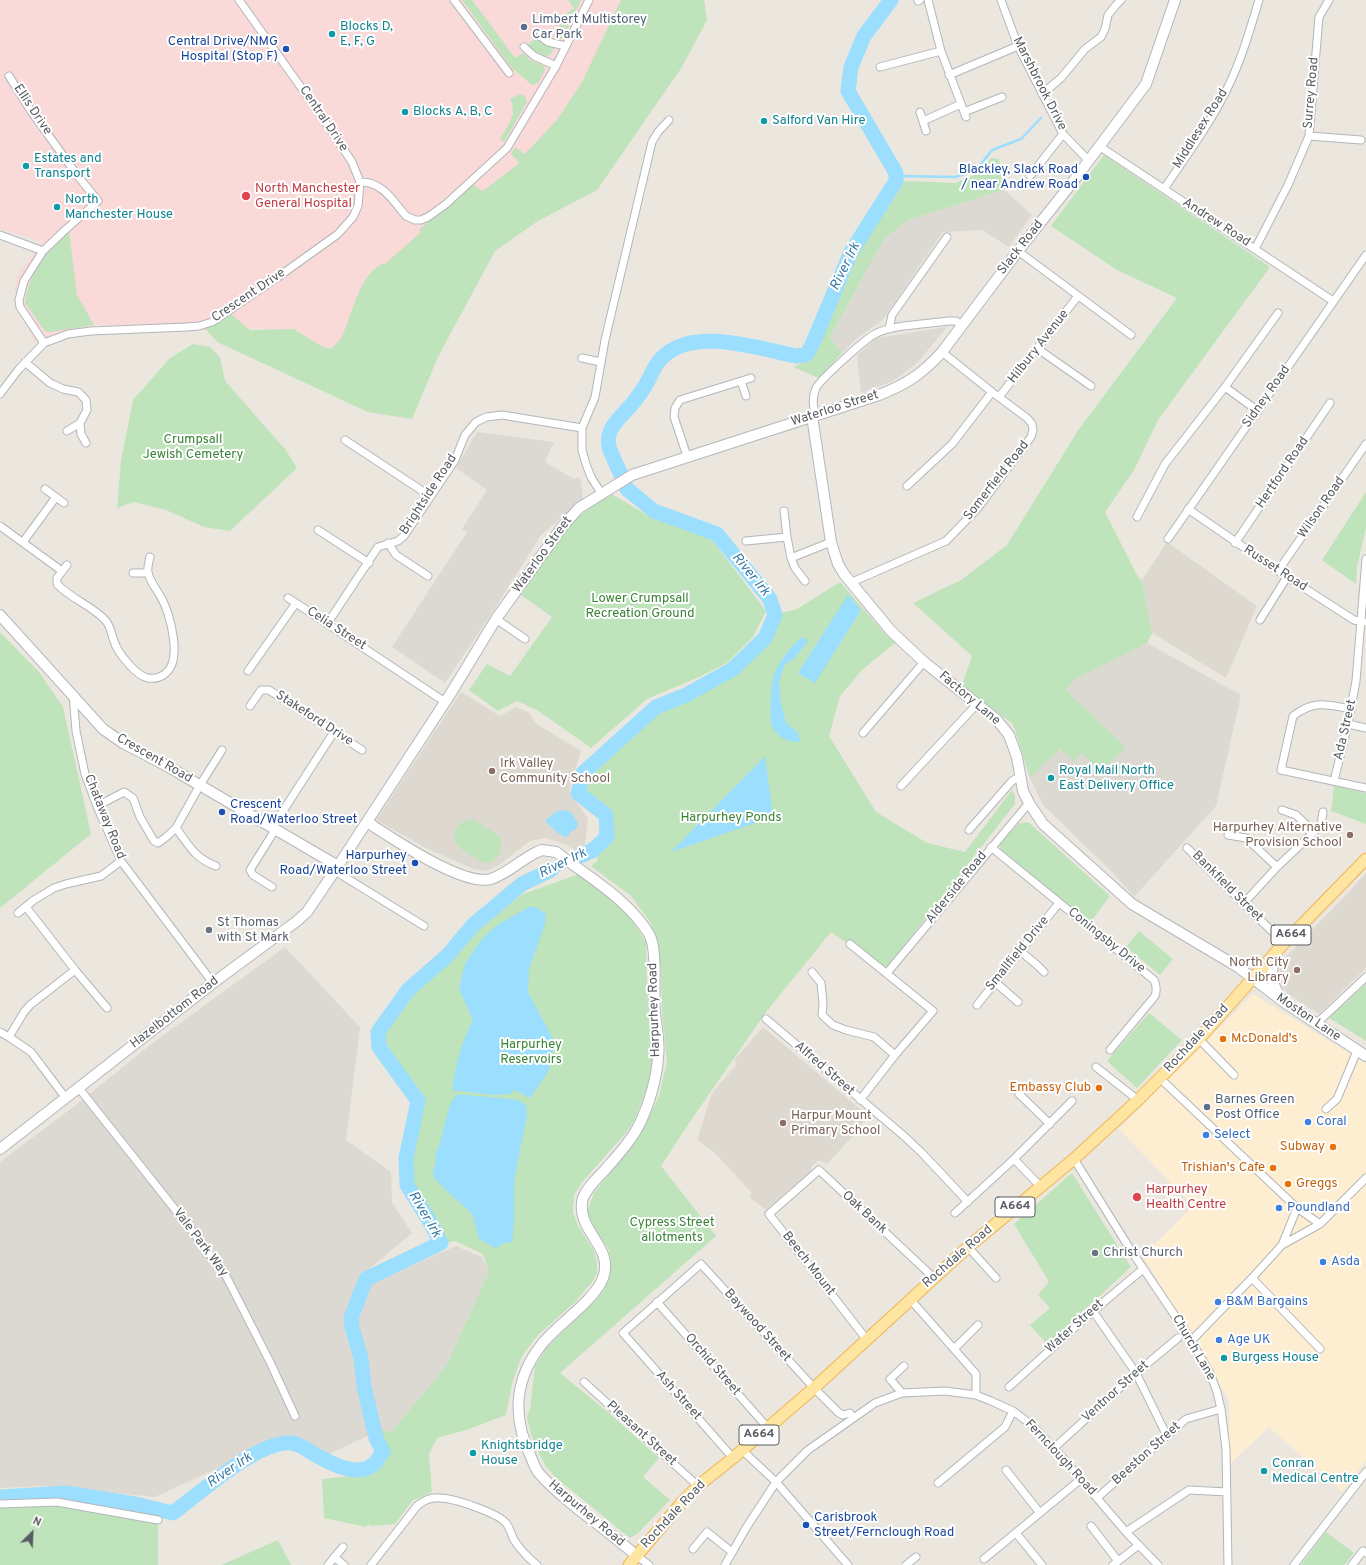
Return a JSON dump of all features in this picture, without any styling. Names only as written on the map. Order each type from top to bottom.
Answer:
[{"type":"main road","name":"Rochdale Road","points":[[629,1565],[683,1501],[698,1486],[814,1388],[968,1247],[1074,1159],[1138,1100],[1199,1039],[1282,945],[1366,859]]},
{"type":"street","name":"Central Drive","points":[[238,0],[326,123],[352,162],[360,182]]},
{"type":"street","points":[[454,0],[509,73]]},
{"type":"street","points":[[360,182],[368,181],[382,188],[411,220],[428,217],[446,204],[503,152],[556,66],[589,0]]},
{"type":"street","points":[[928,0],[940,51],[965,114],[1002,97]]},
{"type":"street","name":"Marshbrook Drive","points":[[1001,0],[1018,46],[1063,134],[1089,161]]},
{"type":"street","points":[[1042,94],[1061,78],[1085,49],[1101,37],[1105,29],[1108,15],[1121,0]]},
{"type":"street","name":"Slack Road","points":[[962,326],[1018,251],[1089,161],[1146,84],[1175,0]]},
{"type":"street","name":"Middlesex Road","points":[[1164,189],[1228,89],[1244,48],[1259,0]]},
{"type":"street","name":"Surrey Road","points":[[1255,249],[1288,185],[1309,136],[1319,16],[1328,0]]},
{"type":"street","points":[[540,36],[548,42],[566,46]]},
{"type":"street","points":[[949,75],[1018,46]]},
{"type":"street","points":[[524,47],[534,56],[556,66]]},
{"type":"street","points":[[880,67],[892,60],[940,51]]},
{"type":"street","name":"Ellis Drive","points":[[9,76],[17,91],[71,167],[98,201],[64,230],[43,252]]},
{"type":"street","points":[[923,121],[961,104]]},
{"type":"street","points":[[920,112],[926,131]]},
{"type":"street","points":[[601,493],[590,477],[586,464],[582,450],[582,428],[595,397],[601,362],[652,142],[658,132],[669,120]]},
{"type":"street","points":[[1030,176],[1063,134]]},
{"type":"street","points":[[1309,136],[1361,140]]},
{"type":"street","name":"Andrew Road","points":[[1099,146],[1334,301]]},
{"type":"street","name":"Crescent Drive","points":[[44,343],[68,334],[90,331],[186,327],[199,326],[212,322],[338,234],[353,217],[358,206],[360,182]]},
{"type":"street","points":[[0,235],[43,252],[24,282],[19,300],[20,307],[44,343],[25,362],[0,394]]},
{"type":"street","points":[[889,329],[892,315],[947,237]]},
{"type":"street","points":[[1018,251],[1131,335]]},
{"type":"street","name":"Sidney Road","points":[[1168,539],[1366,255]]},
{"type":"street","name":"Hilbury Avenue","points":[[999,398],[1078,296]]},
{"type":"street","points":[[1138,517],[1165,464],[1225,387],[1278,313]]},
{"type":"street","points":[[814,416],[814,396],[817,386],[822,379],[875,333],[889,329],[951,321],[956,321],[962,326]]},
{"type":"street","name":"Waterloo Street","points":[[336,868],[445,702],[496,620],[562,527],[579,508],[632,475],[897,388],[915,378],[942,352],[962,326]]},
{"type":"street","points":[[1038,349],[1091,386]]},
{"type":"street","name":"Somerfield Road","points":[[850,583],[946,541],[977,509],[1031,437],[1033,430],[1032,424],[1027,418],[999,398],[942,352]]},
{"type":"street","points":[[582,358],[601,362]]},
{"type":"street","points":[[25,362],[50,383],[63,389],[78,392],[86,400],[87,410],[80,423],[67,431]]},
{"type":"street","points":[[687,456],[674,417],[675,408],[680,400],[751,378]]},
{"type":"street","points":[[741,381],[746,396]]},
{"type":"street","points":[[1225,387],[1258,411]]},
{"type":"street","points":[[907,486],[952,444],[992,392]]},
{"type":"street","name":"Hertford Road","points":[[1235,543],[1330,403]]},
{"type":"street","name":"Brightside Road","points":[[327,624],[369,563],[378,547],[401,539],[454,460],[469,429],[476,422],[486,417],[502,415],[582,428]]},
{"type":"street","name":"Factory Lane","points":[[814,416],[831,542],[838,564],[850,583],[892,631],[924,662],[997,720],[1009,735],[1018,757],[1020,776],[1028,803],[1043,824],[1132,904],[1234,964],[1252,978]]},
{"type":"street","points":[[80,423],[81,434],[86,443]]},
{"type":"street","points":[[345,440],[430,496]]},
{"type":"street","name":"Wilson Road","points":[[1278,571],[1366,444]]},
{"type":"street","points":[[45,489],[64,503]]},
{"type":"street","points":[[23,542],[56,497]]},
{"type":"street","name":"Russet Road","points":[[1188,509],[1235,543],[1287,577],[1354,620],[1364,622]]},
{"type":"street","points":[[784,511],[791,558],[795,568],[805,581]]},
{"type":"street","points":[[0,526],[64,568],[56,581],[57,584],[106,621],[118,650],[135,671],[150,678],[165,674],[174,662],[171,626],[166,610],[148,573],[150,557]]},
{"type":"street","points":[[318,530],[369,563]]},
{"type":"street","points":[[746,541],[787,537]]},
{"type":"street","points":[[791,558],[831,542]]},
{"type":"street","points":[[388,543],[396,555],[428,576]]},
{"type":"street","name":"Ada Street","points":[[1334,781],[1348,724],[1357,678],[1364,622],[1366,559]]},
{"type":"street","points":[[133,573],[148,573]]},
{"type":"street","points":[[1260,620],[1287,577]]},
{"type":"street","points":[[288,598],[296,603]]},
{"type":"street","name":"Celia Street","points":[[248,671],[296,603],[445,702]]},
{"type":"street","name":"Crescent Road","points":[[0,615],[104,729],[118,740],[200,785],[336,868]]},
{"type":"street","points":[[496,620],[525,639]]},
{"type":"street","points":[[864,733],[924,662]]},
{"type":"street","name":"Stakeford Drive","points":[[250,706],[261,690],[269,690],[362,750]]},
{"type":"street","name":"Chataway Road","points":[[72,694],[76,731],[85,774],[121,861],[213,983]]},
{"type":"street","points":[[901,786],[977,704]]},
{"type":"street","points":[[1351,709],[1324,704],[1304,708],[1293,716],[1281,770],[1366,788]]},
{"type":"street","points":[[1348,724],[1366,728]]},
{"type":"street","points":[[272,887],[253,875],[250,870],[334,732]]},
{"type":"street","points":[[97,806],[124,792],[133,798],[140,817],[154,842],[158,843],[176,828],[222,750]]},
{"type":"street","points":[[969,830],[1012,781],[1020,776]]},
{"type":"street","name":"Alderside Road","points":[[887,974],[1028,803]]},
{"type":"street","points":[[1282,810],[1296,815],[1314,832]]},
{"type":"street","points":[[1244,903],[1277,867],[1321,825],[1323,812]]},
{"type":"street","name":"Harpurhey Road","points":[[367,822],[419,855],[467,878],[478,880],[495,878],[542,850],[556,852],[633,912],[653,942],[658,1058],[651,1092],[638,1127],[624,1148],[589,1188],[584,1197],[582,1208],[583,1220],[602,1250],[605,1264],[603,1278],[592,1295],[547,1338],[535,1353],[522,1380],[518,1407],[522,1440],[537,1471],[556,1492],[637,1556]]},
{"type":"street","points":[[176,828],[196,855],[206,862],[216,866]]},
{"type":"street","points":[[1228,835],[1246,838],[1277,867]]},
{"type":"street","name":"Coningsby Drive","points":[[991,847],[1156,984],[1157,988],[1155,996],[1110,1050]]},
{"type":"street","name":"Bankfield Street","points":[[1187,848],[1244,903],[1282,945]]},
{"type":"street","points":[[18,913],[34,900],[54,888],[100,876],[121,861]]},
{"type":"street","points":[[336,868],[424,926]]},
{"type":"street","name":"Hazelbottom Road","points":[[0,1149],[213,983],[297,921],[307,912],[336,868]]},
{"type":"street","name":"Smallfield Drive","points":[[977,1005],[1059,903]]},
{"type":"street","points":[[26,907],[106,1008]]},
{"type":"street","points":[[850,944],[933,1011],[895,1055],[860,1100]]},
{"type":"street","points":[[1282,945],[1274,959],[1271,976],[1274,987],[1284,1002]]},
{"type":"street","points":[[1020,951],[1044,972]]},
{"type":"street","points":[[9,1037],[30,1005],[75,970]]},
{"type":"street","points":[[812,972],[821,983],[823,1002],[822,1015],[833,1025],[840,1028],[874,1037],[895,1055]]},
{"type":"street","points":[[1316,1024],[1366,977]]},
{"type":"street","name":"Moston Lane","points":[[1252,978],[1316,1024],[1362,1053]]},
{"type":"street","points":[[995,982],[1018,1002]]},
{"type":"street","name":"Alfred Street","points":[[766,1019],[922,1153],[968,1202]]},
{"type":"street","points":[[0,1032],[31,1052],[66,1097]]},
{"type":"street","points":[[1199,1039],[1234,1075]]},
{"type":"street","points":[[1326,1109],[1337,1098],[1362,1053]]},
{"type":"street","points":[[1096,1066],[1138,1100]]},
{"type":"street","points":[[1164,1083],[1297,1208],[1320,1224]]},
{"type":"street","name":"Vale Park Way","points":[[78,1087],[226,1276],[270,1362],[295,1416]]},
{"type":"street","points":[[1019,1094],[1050,1124]]},
{"type":"street","points":[[956,1213],[1014,1159],[1072,1101]]},
{"type":"street","points":[[1014,1159],[1040,1186]]},
{"type":"street","name":"Church Lane","points":[[1074,1159],[1143,1269],[1192,1340],[1210,1373],[1222,1409],[1226,1449],[1228,1565]]},
{"type":"street","name":"Oak Bank","points":[[793,1192],[819,1170],[934,1278]]},
{"type":"street","points":[[1192,1340],[1282,1246],[1320,1224],[1366,1178]]},
{"type":"street","name":"Beech Mount","points":[[793,1192],[769,1214],[867,1340]]},
{"type":"street","points":[[1282,1246],[1297,1208]]},
{"type":"street","points":[[968,1247],[996,1278]]},
{"type":"street","name":"Baywood Street","points":[[657,1302],[701,1264],[814,1388],[839,1413],[843,1415],[850,1413],[853,1418]]},
{"type":"street","name":"Water Street","points":[[1009,1387],[1093,1311],[1143,1269]]},
{"type":"street","points":[[1252,1278],[1320,1349]]},
{"type":"street","points":[[910,1300],[976,1374],[976,1395]]},
{"type":"street","name":"Ash Street","points":[[657,1302],[623,1333],[733,1458]]},
{"type":"street","name":"Orchid Street","points":[[657,1302],[767,1427]]},
{"type":"street","points":[[1093,1311],[1136,1373],[1168,1436]]},
{"type":"street","points":[[954,1349],[978,1325]]},
{"type":"street","name":"Ventnor Street","points":[[1054,1448],[1136,1373],[1178,1338]]},
{"type":"street","points":[[902,1393],[890,1379],[904,1366]]},
{"type":"street","name":"Pleasant Street","points":[[584,1382],[698,1486]]},
{"type":"street","name":"Fernclough Road","points":[[725,1565],[746,1528],[776,1482],[808,1450],[875,1403],[902,1393],[945,1391],[976,1395],[1012,1411],[1033,1426],[1098,1498],[1126,1532],[1158,1565]]},
{"type":"street","name":"Beeston Street","points":[[1098,1498],[1186,1419],[1222,1409]]},
{"type":"street","points":[[938,1483],[1005,1426],[1012,1411]]},
{"type":"street","points":[[742,1450],[776,1482],[848,1565]]},
{"type":"street","points":[[1006,1470],[1040,1513]]},
{"type":"street","points":[[1294,1565],[1366,1472]]},
{"type":"street","points":[[984,1559],[1081,1479]]},
{"type":"street","points":[[1126,1532],[1189,1490],[1227,1492]]},
{"type":"street","points":[[371,1565],[417,1506],[423,1501],[439,1497],[451,1499],[500,1518],[506,1523],[514,1540],[537,1565]]},
{"type":"street","points":[[0,1504],[57,1502],[158,1520]]},
{"type":"street","points":[[1091,1526],[1116,1563],[1139,1545]]},
{"type":"street","points":[[693,1549],[707,1532],[732,1552]]},
{"type":"street","points":[[1016,1533],[1042,1565]]},
{"type":"street","points":[[328,1565],[343,1547]]},
{"type":"street","points":[[1352,1565],[1365,1552]]},
{"type":"street","points":[[637,1556],[649,1565]]},
{"type":"street","points":[[906,1565],[916,1557]]},
{"type":"street","points":[[334,1558],[344,1565]]},
{"type":"shaded area","name":"North Manchester General Hospital","points":[[0,0],[637,0],[592,94],[342,356],[260,327],[221,332],[105,324],[68,330],[34,342],[14,288],[19,273],[41,241],[0,229]]},
{"type":"shaded area","points":[[1004,190],[1032,215],[1009,247],[982,230],[943,232],[882,321],[857,338],[842,353],[830,337],[884,239],[908,220]]},
{"type":"shaded area","points":[[947,327],[917,363],[893,381],[861,393],[857,355],[876,338]]},
{"type":"shaded area","points":[[477,432],[554,442],[545,462],[574,479],[580,477],[583,499],[541,535],[494,610],[445,683],[392,647],[467,532],[462,529],[487,490],[456,468]]},
{"type":"shaded area","points":[[1167,542],[1257,606],[1226,678],[1152,633],[1142,580]]},
{"type":"shaded area","points":[[1147,643],[1241,695],[1216,806],[1134,897],[1115,875],[1043,805],[1030,778],[1060,749],[1082,753],[1126,747],[1066,690],[1075,679]]},
{"type":"shaded area","name":"Irk Valley Community School","points":[[461,692],[500,716],[516,707],[530,713],[535,723],[581,751],[569,791],[588,819],[585,845],[575,850],[564,844],[546,838],[530,841],[496,867],[486,871],[473,869],[426,848],[376,820]]},
{"type":"shaded area","points":[[1366,873],[1366,968],[1319,1014],[1288,994],[1283,988],[1279,978],[1281,962]]},
{"type":"shaded area","points":[[285,947],[360,1027],[346,1140],[391,1172],[392,1202],[412,1233],[361,1276],[345,1318],[345,1333],[358,1361],[370,1435],[329,1454],[283,1438],[155,1497],[44,1486],[0,1488],[0,1162],[77,1104],[154,1042]]},
{"type":"shaded area","points":[[1253,994],[1366,1064],[1366,1461],[1342,1492],[1269,1427],[1229,1465],[1229,1400],[1143,1256],[1193,1206],[1119,1129]]},
{"type":"shaded area","name":"Harpur Mount Primary School","points":[[763,1027],[868,1116],[853,1134],[854,1135],[827,1164],[822,1161],[817,1161],[811,1167],[811,1171],[766,1210],[749,1197],[752,1193],[716,1154],[697,1140],[712,1093],[736,1065],[735,1059]]},
{"type":"shaded area","points":[[456,1246],[482,1257],[489,1272],[446,1366],[391,1432],[380,1429],[367,1383],[365,1357],[353,1322],[368,1285]]},
{"type":"green space","points":[[462,0],[472,0],[515,58],[523,53],[530,60],[544,66],[545,70],[538,83],[532,85],[511,67]]},
{"type":"green space","points":[[568,0],[581,0],[563,37],[558,41],[554,41],[560,25],[565,22],[562,17],[574,8]]},
{"type":"green space","points":[[621,0],[704,0],[707,20],[682,67],[597,190],[538,221],[495,251],[438,357],[412,419],[368,412],[217,342],[204,327],[231,314],[250,330],[294,329],[321,346],[331,349],[341,338],[358,295],[370,274],[377,267],[386,263],[420,233],[420,229],[472,184],[483,191],[518,164],[519,162],[511,154],[515,147],[525,154],[557,120],[582,82]]},
{"type":"green space","points":[[538,37],[555,47],[549,56],[547,55],[546,57],[535,53],[527,45]]},
{"type":"green space","points":[[521,94],[525,96],[527,102],[504,142],[500,139],[509,124],[513,110],[510,99]]},
{"type":"green space","points":[[1104,155],[1270,267],[1158,420],[1134,470],[1105,512],[1138,577],[1142,580],[1152,633],[1147,643],[1075,679],[1066,690],[1126,747],[1100,772],[1082,753],[1073,761],[1060,749],[1030,778],[1013,724],[965,688],[963,682],[972,656],[913,603],[961,580],[1007,545],[1079,429],[1177,298],[1117,270],[1051,226]]},
{"type":"green space","points":[[991,158],[999,159],[1005,186],[1004,190],[908,220],[884,239],[830,337],[842,353],[819,378],[793,367],[810,360],[823,337],[854,261],[899,186],[904,181],[956,183],[979,173]]},
{"type":"green space","points":[[69,231],[77,295],[94,325],[50,332],[45,331],[25,303],[27,291],[36,270],[51,249]]},
{"type":"green space","name":"Crumpsall Jewish Cemetery","points":[[193,344],[210,347],[220,357],[225,381],[285,449],[297,468],[230,531],[204,527],[166,510],[134,502],[117,508],[121,461],[133,400],[170,358]]},
{"type":"green space","points":[[1366,492],[1366,527],[1357,567],[1356,584],[1322,560]]},
{"type":"green space","name":"Lower Crumpsall Recreation Ground","points":[[610,493],[652,518],[710,537],[766,611],[753,637],[727,663],[699,677],[647,699],[591,748],[537,710],[517,701],[498,711],[469,690],[487,664],[510,676],[552,617],[521,595],[566,526]]},
{"type":"green space","name":"Harpurhey Ponds","points":[[840,582],[886,635],[895,643],[862,670],[840,696],[829,736],[876,812],[927,843],[965,852],[1012,790],[1015,796],[1015,804],[885,970],[831,932],[766,1012],[661,1166],[716,1236],[560,1373],[609,1413],[659,1458],[643,1477],[670,1500],[638,1533],[630,1538],[555,1477],[545,1465],[537,1450],[527,1417],[530,1409],[535,1366],[548,1346],[596,1300],[604,1290],[610,1276],[611,1263],[608,1248],[594,1229],[586,1214],[594,1193],[634,1143],[644,1127],[659,1096],[667,1062],[662,1011],[661,968],[657,938],[650,922],[631,896],[591,866],[597,861],[601,823],[586,795],[588,777],[657,711],[690,697],[737,672],[769,640],[781,613],[797,609]]},
{"type":"green space","points":[[0,632],[39,672],[63,707],[91,834],[0,908]]},
{"type":"green space","points":[[1334,786],[1366,793],[1366,824],[1331,811]]},
{"type":"green space","points":[[468,820],[475,820],[500,837],[501,846],[496,859],[488,862],[482,862],[460,848],[457,844],[454,837],[457,827]]},
{"type":"green space","points":[[1028,822],[1110,896],[1089,924],[1001,849],[999,844],[1020,823]]},
{"type":"green space","name":"Harpurhey Reservoirs","points":[[582,873],[627,913],[646,942],[648,1010],[655,1055],[649,1083],[634,1121],[625,1134],[583,1181],[574,1195],[573,1212],[577,1224],[594,1251],[597,1262],[597,1273],[592,1282],[574,1303],[538,1335],[522,1356],[513,1380],[506,1415],[469,1429],[437,1438],[429,1454],[432,1492],[412,1501],[395,1524],[371,1526],[368,1524],[366,1527],[324,1518],[322,1479],[369,1474],[380,1440],[380,1429],[391,1432],[446,1366],[489,1272],[483,1254],[455,1241],[445,1243],[410,1184],[410,1161],[421,1101],[384,1047],[383,1032],[412,993],[453,960],[477,927],[523,894]]},
{"type":"green space","points":[[1139,931],[1173,959],[1160,975],[1126,947]]},
{"type":"green space","points":[[1366,984],[1366,1041],[1329,1018]]},
{"type":"green space","points":[[1149,1013],[1182,1040],[1137,1088],[1107,1061]]},
{"type":"green space","points":[[1072,1173],[1131,1267],[1047,1344],[1030,1325],[1050,1308],[1038,1295],[1049,1282],[1014,1224]]},
{"type":"green space","points":[[43,1504],[158,1523],[158,1565],[0,1565],[0,1507]]},
{"type":"green space","points":[[1326,1532],[1354,1553],[1344,1565],[1301,1565]]},
{"type":"green space","points":[[278,1540],[291,1565],[221,1565]]},
{"type":"water","points":[[848,595],[861,610],[815,683],[798,673]]},
{"type":"water","points":[[803,637],[808,641],[795,658],[785,664],[779,681],[780,698],[786,723],[798,733],[800,742],[796,742],[780,736],[774,730],[771,722],[771,696],[773,679],[777,668],[789,650],[798,640]]},
{"type":"water","points":[[765,756],[773,817],[671,852]]},
{"type":"water","points":[[566,810],[572,813],[578,824],[575,830],[571,831],[568,836],[565,837],[558,833],[545,821],[557,811]]},
{"type":"water","points":[[589,843],[597,852],[584,860],[537,881],[530,874],[575,852]]},
{"type":"water","points":[[529,907],[536,907],[546,914],[545,924],[529,969],[528,992],[554,1041],[549,1070],[530,1098],[514,1090],[511,1094],[493,1095],[452,1090],[455,1071],[465,1037],[473,1020],[459,989],[465,964],[482,939],[499,924]]},
{"type":"water","points":[[457,1094],[518,1100],[526,1105],[527,1115],[514,1180],[514,1223],[512,1242],[504,1243],[496,1248],[479,1239],[473,1216],[434,1178],[433,1173],[436,1160],[435,1151],[438,1150],[450,1104]]},
{"type":"waterway","name":"River Irk","points":[[576,858],[592,851],[607,837],[606,815],[578,793],[583,773],[656,707],[686,695],[733,669],[765,638],[775,615],[770,599],[717,534],[654,511],[627,489],[608,443],[611,430],[639,395],[660,360],[673,349],[688,343],[705,341],[724,342],[762,348],[796,356],[806,355],[812,345],[851,252],[896,181],[896,173],[848,91],[851,67],[864,36],[891,0]]},
{"type":"waterway","points":[[896,181],[902,176],[955,177],[967,173],[978,168],[992,150],[1021,139],[1041,118]]},
{"type":"waterway","name":"River Irk","points":[[0,1497],[66,1493],[135,1504],[173,1513],[230,1469],[263,1450],[278,1444],[295,1444],[336,1465],[353,1470],[361,1470],[376,1462],[383,1452],[376,1438],[364,1386],[361,1358],[352,1327],[351,1318],[366,1279],[441,1243],[407,1185],[406,1158],[418,1101],[379,1047],[378,1032],[408,990],[447,956],[473,925],[522,884],[551,870]]},
{"type":"place","name":"Limbert Multistorey Car Park","points":[[524,27]]},
{"type":"place","name":"Blocks D, E, F, G","points":[[332,34]]},
{"type":"place","name":"Central Drive/NMG Hospital (Stop F)","points":[[286,49]]},
{"type":"place","name":"Blocks A, B, C","points":[[405,112]]},
{"type":"place","name":"Salford Van Hire","points":[[764,121]]},
{"type":"place","name":"Estates and Transport","points":[[26,166]]},
{"type":"place","name":"Blackley, Slack Road / near Andrew Road","points":[[1086,177]]},
{"type":"place","name":"North Manchester General Hospital","points":[[246,196]]},
{"type":"place","name":"North Manchester House","points":[[57,207]]},
{"type":"place","name":"Irk Valley Community School","points":[[492,771]]},
{"type":"place","name":"Royal Mail North East Delivery Office","points":[[1051,778]]},
{"type":"place","name":"Crescent Road/Waterloo Street","points":[[222,812]]},
{"type":"place","name":"Harpurhey Alternative Provision School","points":[[1350,835]]},
{"type":"place","name":"Harpurhey Road/Waterloo Street","points":[[415,863]]},
{"type":"place","name":"St Thomas with St Mark","points":[[209,930]]},
{"type":"place","name":"North City Library","points":[[1297,970]]},
{"type":"place","name":"McDonald's","points":[[1223,1039]]},
{"type":"place","name":"Embassy Club","points":[[1099,1088]]},
{"type":"place","name":"Barnes Green Post Office","points":[[1207,1107]]},
{"type":"place","name":"Coral","points":[[1308,1122]]},
{"type":"place","name":"Harpur Mount Primary School","points":[[783,1123]]},
{"type":"place","name":"Select","points":[[1206,1135]]},
{"type":"place","name":"Subway","points":[[1333,1147]]},
{"type":"place","name":"Trishian's Cafe","points":[[1273,1168]]},
{"type":"place","name":"Greggs","points":[[1288,1184]]},
{"type":"place","name":"Harpurhey Health Centre","points":[[1137,1197]]},
{"type":"place","name":"Poundland","points":[[1279,1208]]},
{"type":"place","name":"Christ Church","points":[[1095,1253]]},
{"type":"place","name":"Asda","points":[[1323,1262]]},
{"type":"place","name":"B&M Bargains","points":[[1218,1302]]},
{"type":"place","name":"Age UK","points":[[1219,1340]]},
{"type":"place","name":"Burgess House","points":[[1224,1358]]},
{"type":"place","name":"Knightsbridge House","points":[[473,1453]]},
{"type":"place","name":"Conran Medical Centre","points":[[1264,1471]]},
{"type":"place","name":"Carisbrook Street/Fernclough Road","points":[[806,1525]]},
{"type":"park label","name":"Cypress Street allotments","points":[[672,1230]]}]
